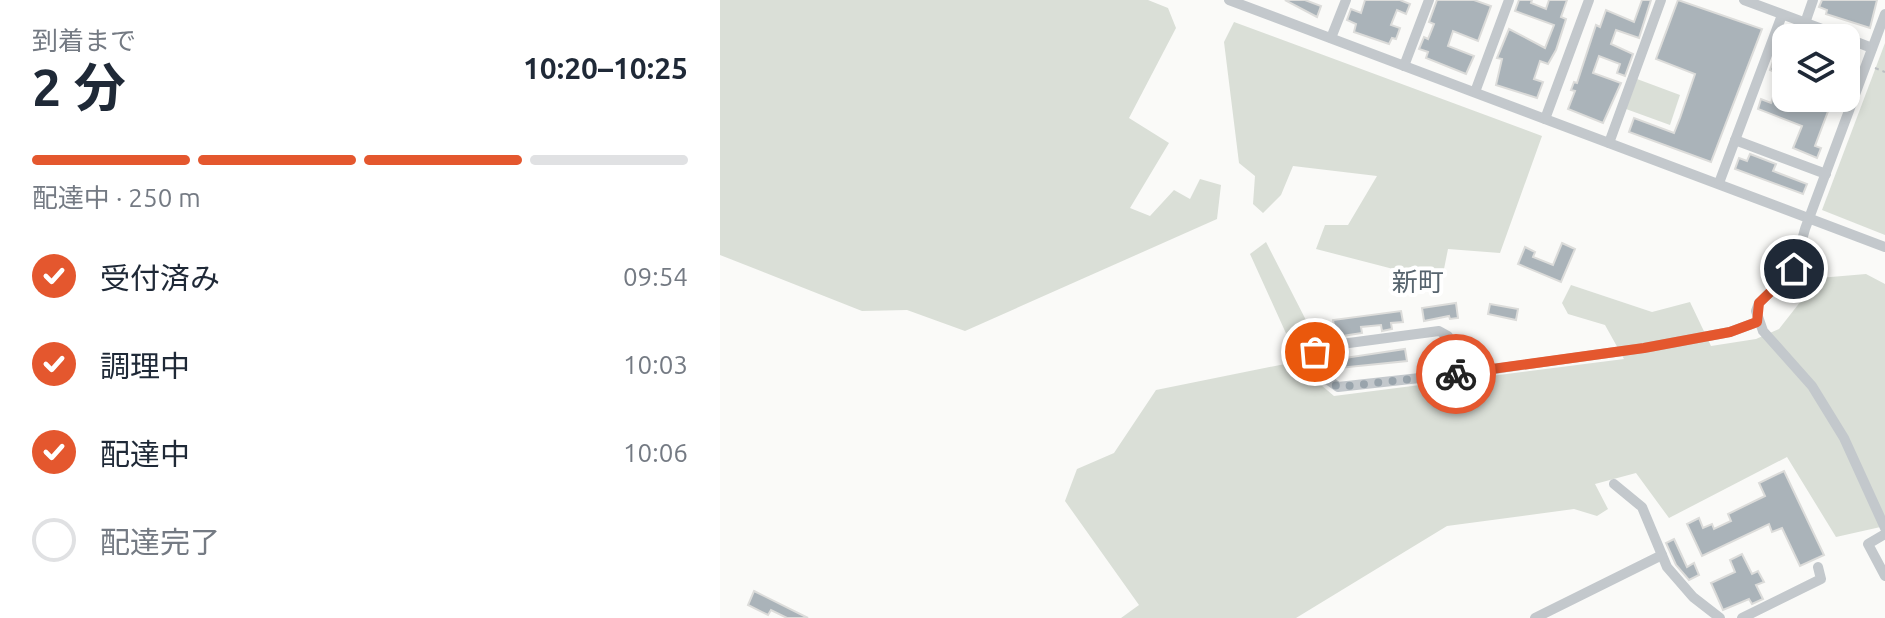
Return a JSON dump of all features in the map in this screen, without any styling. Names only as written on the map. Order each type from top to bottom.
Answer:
[{"type":"street","points":[[1229,0],[1885,247]]},
{"type":"street","points":[[1331,38],[1346,0]]},
{"type":"street","points":[[1404,66],[1429,0]]},
{"type":"street","points":[[1475,92],[1509,0]]},
{"type":"street","points":[[1545,119],[1589,0]]},
{"type":"street","points":[[1609,143],[1661,0]]},
{"type":"street","points":[[1744,0],[1805,23],[1813,0]]},
{"type":"street","points":[[1885,14],[1875,52],[1826,174],[1794,269],[1759,303],[1757,322],[1812,386],[1844,438],[1885,528]]},
{"type":"street","points":[[1719,183],[1782,15]]},
{"type":"street","points":[[1860,45],[1875,52]]},
{"type":"street","points":[[1735,140],[1826,174]]},
{"type":"street","points":[[1465,373],[1448,336],[1439,331],[1319,347],[1313,359],[1317,372],[1338,387],[1465,373],[1644,348],[1730,332],[1757,322]]},
{"type":"street","points":[[1614,484],[1642,507],[1667,567],[1693,597],[1720,618]]},
{"type":"street","points":[[1885,534],[1868,544],[1885,576]]},
{"type":"street","points":[[1535,618],[1662,555]]},
{"type":"street","points":[[1742,618],[1821,579],[1818,567]]},
{"type":"path","points":[[1875,52],[1873,67],[1885,72]]},
{"type":"shaded area","points":[[720,0],[1148,0],[1168,8],[1176,28],[1129,118],[1169,143],[1130,208],[1150,216],[1174,190],[1190,199],[1200,179],[1221,185],[1217,219],[965,331],[907,310],[862,311],[720,255]]},
{"type":"shaded area","points":[[1234,22],[1542,136],[1500,253],[1448,249],[1444,269],[1424,277],[1316,249],[1325,225],[1348,225],[1377,176],[1293,166],[1281,195],[1263,213],[1253,204],[1255,176],[1239,163],[1224,42]]},
{"type":"shaded area","points":[[1885,43],[1885,235],[1822,210]]},
{"type":"shaded area","points":[[1637,79],[1680,95],[1670,125],[1626,109]]},
{"type":"shaded area","points":[[1266,242],[1310,328],[1307,373],[1334,396],[1624,359],[1605,325],[1568,314],[1562,303],[1571,285],[1652,312],[1690,302],[1711,346],[1756,339],[1779,329],[1819,278],[1866,274],[1885,284],[1885,526],[1836,537],[1787,457],[1669,518],[1636,473],[1595,484],[1608,509],[1597,516],[1574,509],[1447,526],[1296,618],[1121,618],[1139,605],[1065,501],[1077,469],[1114,453],[1156,390],[1285,364],[1294,351],[1250,254]]},
{"type":"building","points":[[1285,0],[1305,0],[1321,6],[1317,17]]},
{"type":"building","points":[[1365,0],[1400,0],[1410,4],[1406,14],[1397,10],[1391,25],[1400,28],[1396,39],[1392,38],[1389,44],[1354,32],[1356,24],[1347,20],[1351,9],[1361,13]]},
{"type":"building","points":[[1437,0],[1474,0],[1491,6],[1478,41],[1453,31],[1448,46],[1474,56],[1466,74],[1426,58],[1428,52],[1419,49],[1424,37],[1428,39],[1434,24],[1429,22]]},
{"type":"building","points":[[1519,0],[1532,0],[1531,3],[1546,9],[1549,0],[1567,0],[1561,17],[1566,19],[1556,50],[1548,64],[1540,61],[1534,79],[1543,82],[1537,98],[1496,85],[1502,59],[1497,58],[1509,29],[1545,48],[1554,25],[1515,11]]},
{"type":"building","points":[[1642,0],[1651,0],[1639,38],[1616,30],[1611,44],[1633,54],[1625,76],[1617,73],[1620,64],[1599,56],[1593,73],[1621,83],[1603,123],[1568,109],[1575,91],[1571,90],[1574,82],[1577,83],[1596,25],[1600,27],[1606,10],[1634,22]]},
{"type":"building","points":[[1678,0],[1762,29],[1711,162],[1629,132],[1634,118],[1674,133],[1680,118],[1695,74],[1656,59]]},
{"type":"building","points":[[1822,0],[1877,0],[1870,28],[1826,14],[1827,10],[1819,7]]},
{"type":"building","points":[[1761,99],[1771,103],[1772,100],[1772,112],[1828,112],[1815,146],[1821,148],[1817,158],[1793,148],[1802,126],[1758,109]]},
{"type":"building","points":[[1750,154],[1776,164],[1773,171],[1807,184],[1803,194],[1735,169],[1739,158],[1747,161]]},
{"type":"building","points":[[1562,243],[1575,249],[1561,282],[1518,264],[1525,247],[1535,252],[1533,257],[1553,265]]},
{"type":"building","points":[[1456,303],[1458,318],[1450,319],[1449,316],[1424,321],[1422,308]]},
{"type":"building","points":[[1490,304],[1518,309],[1516,320],[1488,314]]},
{"type":"building","points":[[1401,311],[1403,322],[1391,323],[1392,329],[1382,331],[1381,325],[1361,327],[1362,333],[1329,338],[1327,326],[1334,326],[1333,320]]},
{"type":"building","points":[[1405,349],[1407,361],[1339,368],[1338,359]]},
{"type":"building","points":[[1784,471],[1824,555],[1800,566],[1782,528],[1772,532],[1769,524],[1702,556],[1687,524],[1699,518],[1703,528],[1712,524],[1714,529],[1731,521],[1728,514],[1765,496],[1759,483]]},
{"type":"building","points":[[1674,539],[1687,567],[1694,563],[1699,575],[1689,580],[1676,565],[1666,543]]},
{"type":"building","points":[[1742,554],[1752,574],[1758,571],[1764,582],[1756,585],[1763,599],[1752,604],[1749,599],[1723,610],[1711,583],[1735,572],[1730,560]]},
{"type":"building","points":[[754,591],[808,618],[787,618],[771,610],[768,615],[748,605]]},
{"type":"way so far","points":[[1315,352],[1313,359],[1317,372],[1338,387],[1456,374]]},
{"type":"district","name":"新町","points":[[1418,281]]},
{"type":"route","points":[[1456,374],[1644,348],[1730,332],[1757,322],[1759,303],[1794,269]]}]
